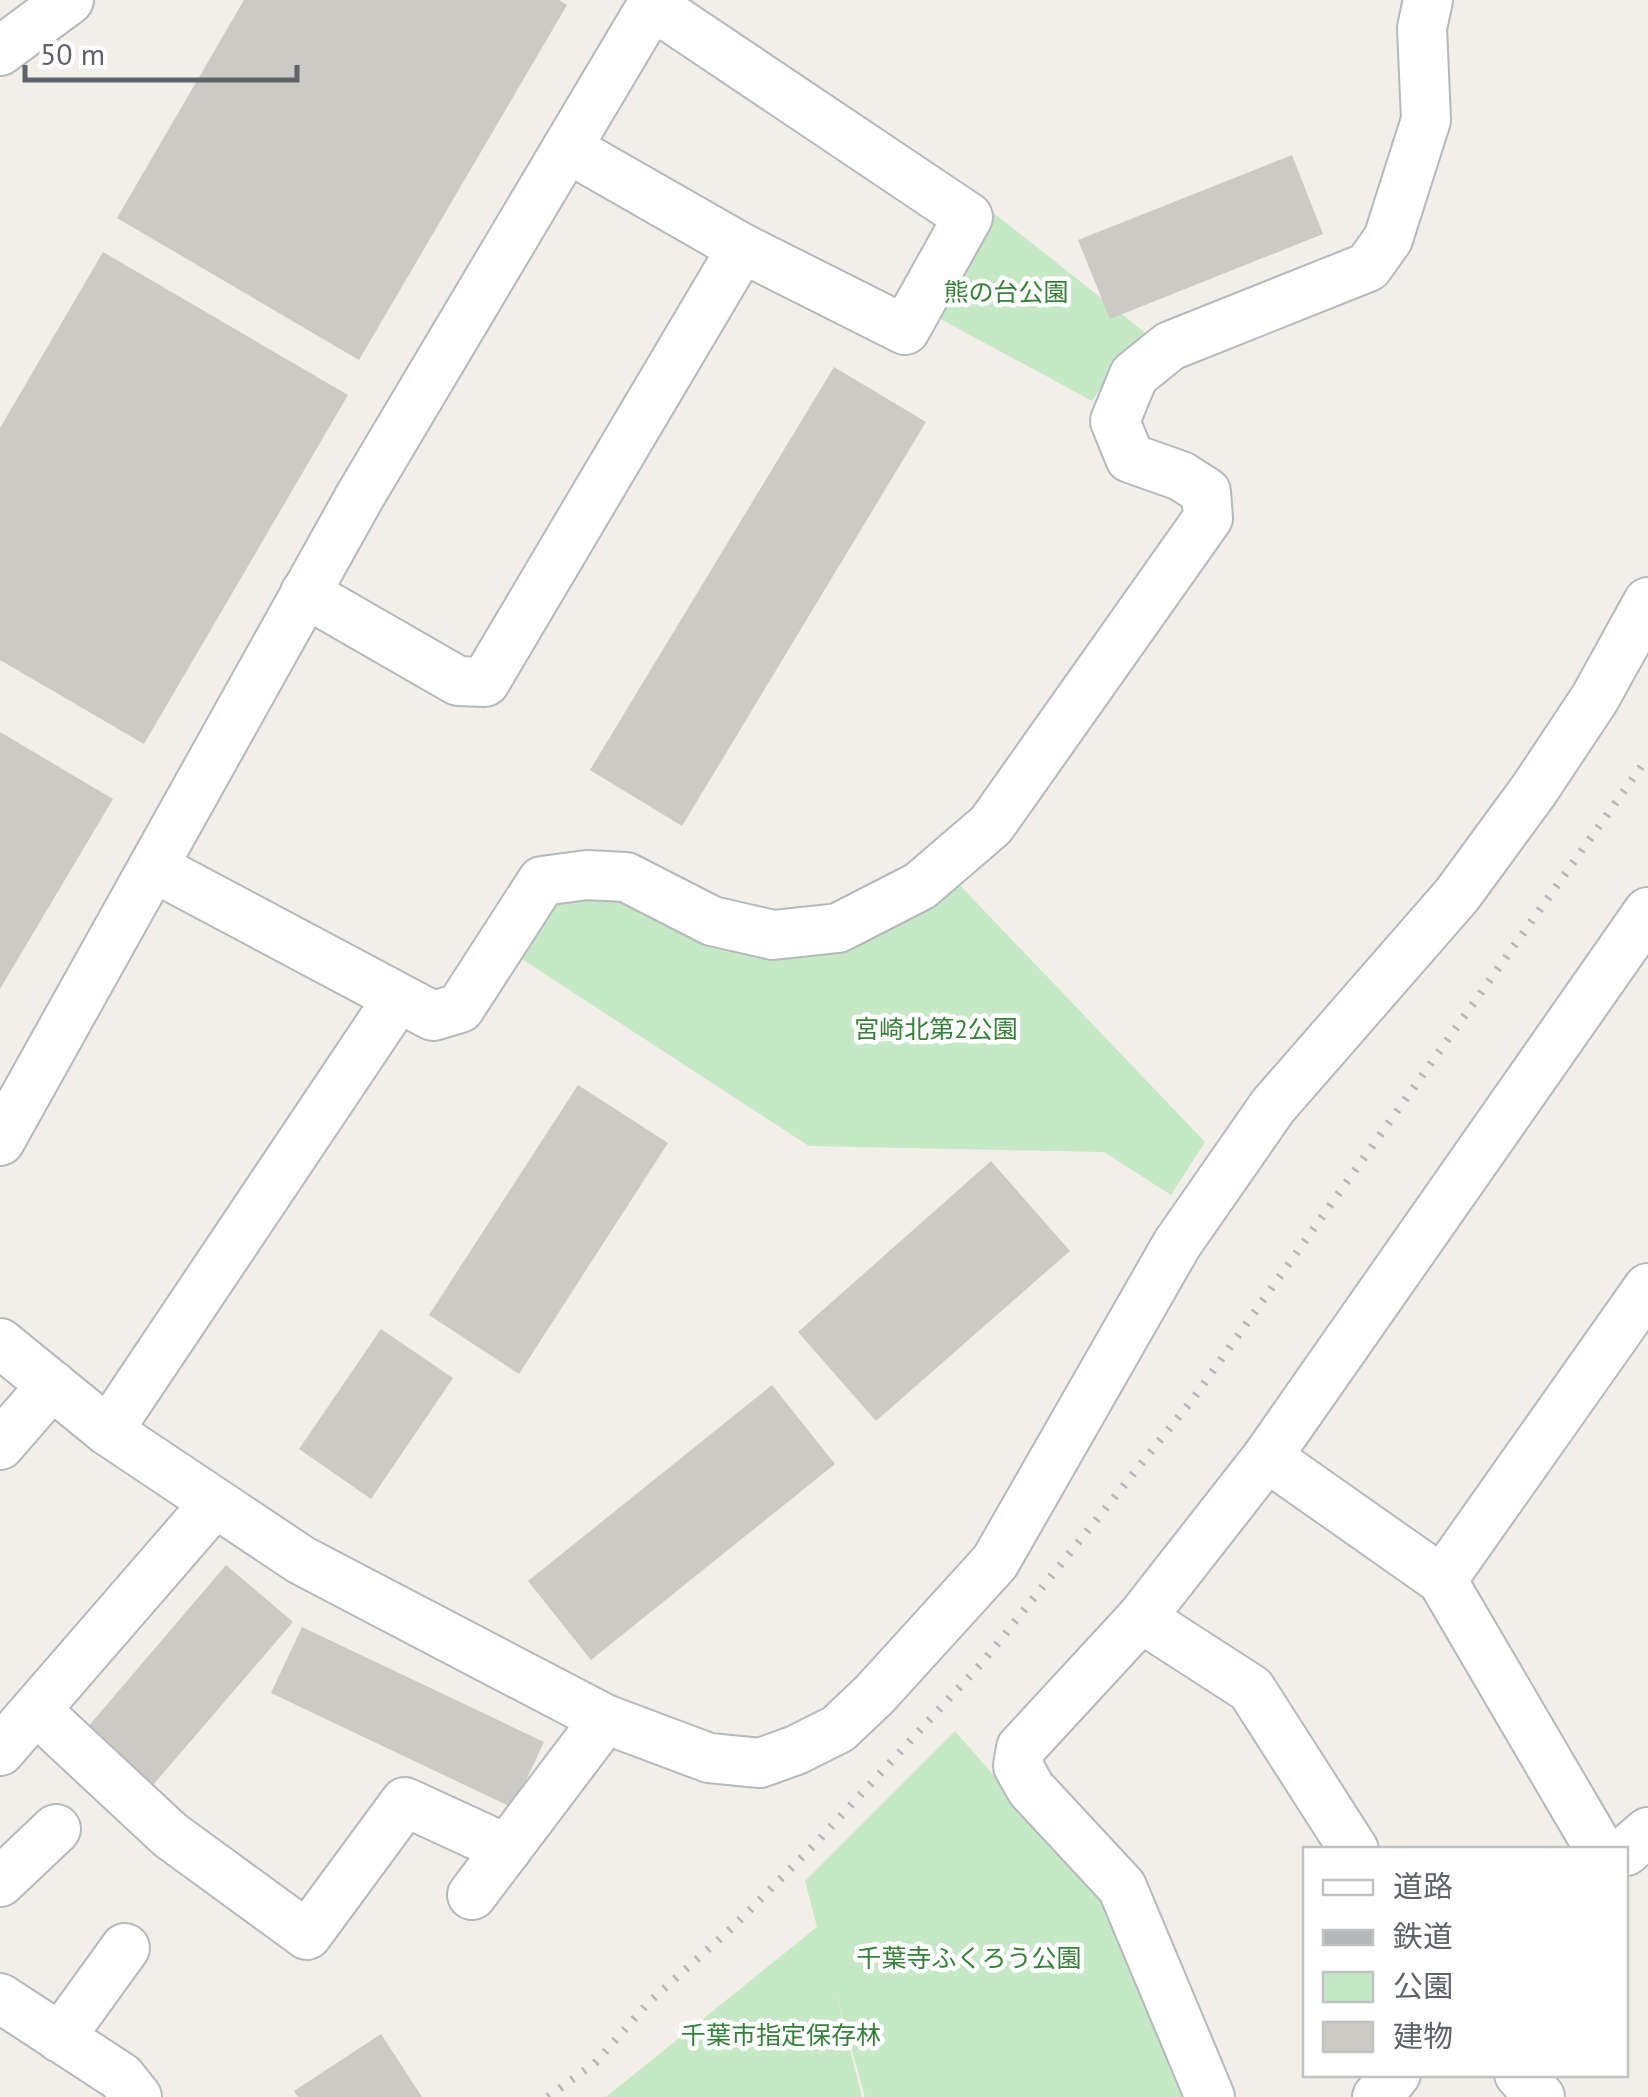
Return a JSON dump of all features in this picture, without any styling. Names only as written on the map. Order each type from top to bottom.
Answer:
[{"type":"street","points":[[0,52],[69,0]]},
{"type":"street","points":[[153,867],[432,1016],[460,1008],[542,882],[588,874],[626,877],[712,920],[773,935],[838,928],[920,886],[991,825],[1208,518],[1206,492],[1181,476],[1130,458],[1115,421],[1134,375],[1170,346],[1368,267],[1388,238],[1426,120],[1422,28],[1428,0]]},
{"type":"street","points":[[0,1141],[305,593],[567,148],[653,2],[968,217],[905,330],[742,248],[567,148]]},
{"type":"street","points":[[305,593],[458,682],[485,682],[742,248]]},
{"type":"street","points":[[0,1343],[108,1431],[302,1560],[605,1718],[708,1758],[760,1763],[838,1729],[995,1562],[1188,1229],[1273,1106],[1457,895],[1595,698],[1648,602]]},
{"type":"street","points":[[1210,2097],[1122,1887],[1031,1789],[1018,1766],[1022,1748],[1141,1618],[1268,1456],[1641,937]]},
{"type":"street","points":[[108,1431],[398,998]]},
{"type":"street","points":[[1442,1580],[1648,1288]]},
{"type":"street","points":[[0,1446],[52,1385]]},
{"type":"street","points":[[1268,1456],[1442,1580],[1598,1847]]},
{"type":"street","points":[[0,1750],[214,1504]]},
{"type":"street","points":[[1141,1618],[1251,1689],[1352,1847]]},
{"type":"street","points":[[37,1711],[170,1835],[307,1935],[405,1802],[507,1849]]},
{"type":"street","points":[[472,1895],[605,1718]]},
{"type":"street","points":[[0,1882],[56,1828]]},
{"type":"street","points":[[1628,1849],[1648,1832]]},
{"type":"street","points":[[60,2038],[125,1948]]},
{"type":"street","points":[[0,1998],[121,2077],[136,2097]]},
{"type":"street","points":[[1377,2097],[1394,2077]]},
{"type":"street","points":[[1522,2077],[1540,2097]]},
{"type":"green space","name":"熊の台公園","points":[[986,207],[1148,335],[1120,359],[1092,401],[924,310]]},
{"type":"green space","name":"宮崎北第2公園","points":[[952,877],[1205,1142],[1171,1195],[1104,1152],[809,1146],[514,954],[541,909],[594,885],[735,944]]},
{"type":"green space","name":"千葉寺ふくろう公園","points":[[955,1731],[1105,1903],[1197,2097],[865,2097],[835,1990],[862,2097],[606,2097],[817,1927],[805,1881]]},
{"type":"building","points":[[244,0],[559,0],[567,5],[359,360],[117,218]]},
{"type":"building","points":[[1292,155],[1323,234],[1110,319],[1078,240]]},
{"type":"building","points":[[103,252],[348,395],[144,744],[0,660],[0,428]]},
{"type":"building","points":[[834,367],[926,422],[682,826],[590,770]]},
{"type":"building","points":[[0,732],[113,799],[0,989]]},
{"type":"building","points":[[578,1085],[668,1143],[519,1374],[429,1315]]},
{"type":"building","points":[[991,1161],[1070,1251],[876,1421],[798,1332]]},
{"type":"building","points":[[381,1329],[453,1378],[371,1499],[299,1449]]},
{"type":"building","points":[[772,1385],[835,1464],[591,1660],[528,1581]]},
{"type":"building","points":[[226,1565],[293,1622],[153,1785],[87,1728]]},
{"type":"building","points":[[302,1627],[544,1742],[513,1808],[271,1693]]},
{"type":"building","points":[[381,2034],[422,2097],[298,2097],[294,2091]]},
{"type":"railway","points":[[548,2097],[595,2063],[649,2002],[733,1927],[981,1664],[1193,1399],[1648,757]]},
{"type":"park label","name":"千葉市指定保存林","points":[[781,2035]]}]
